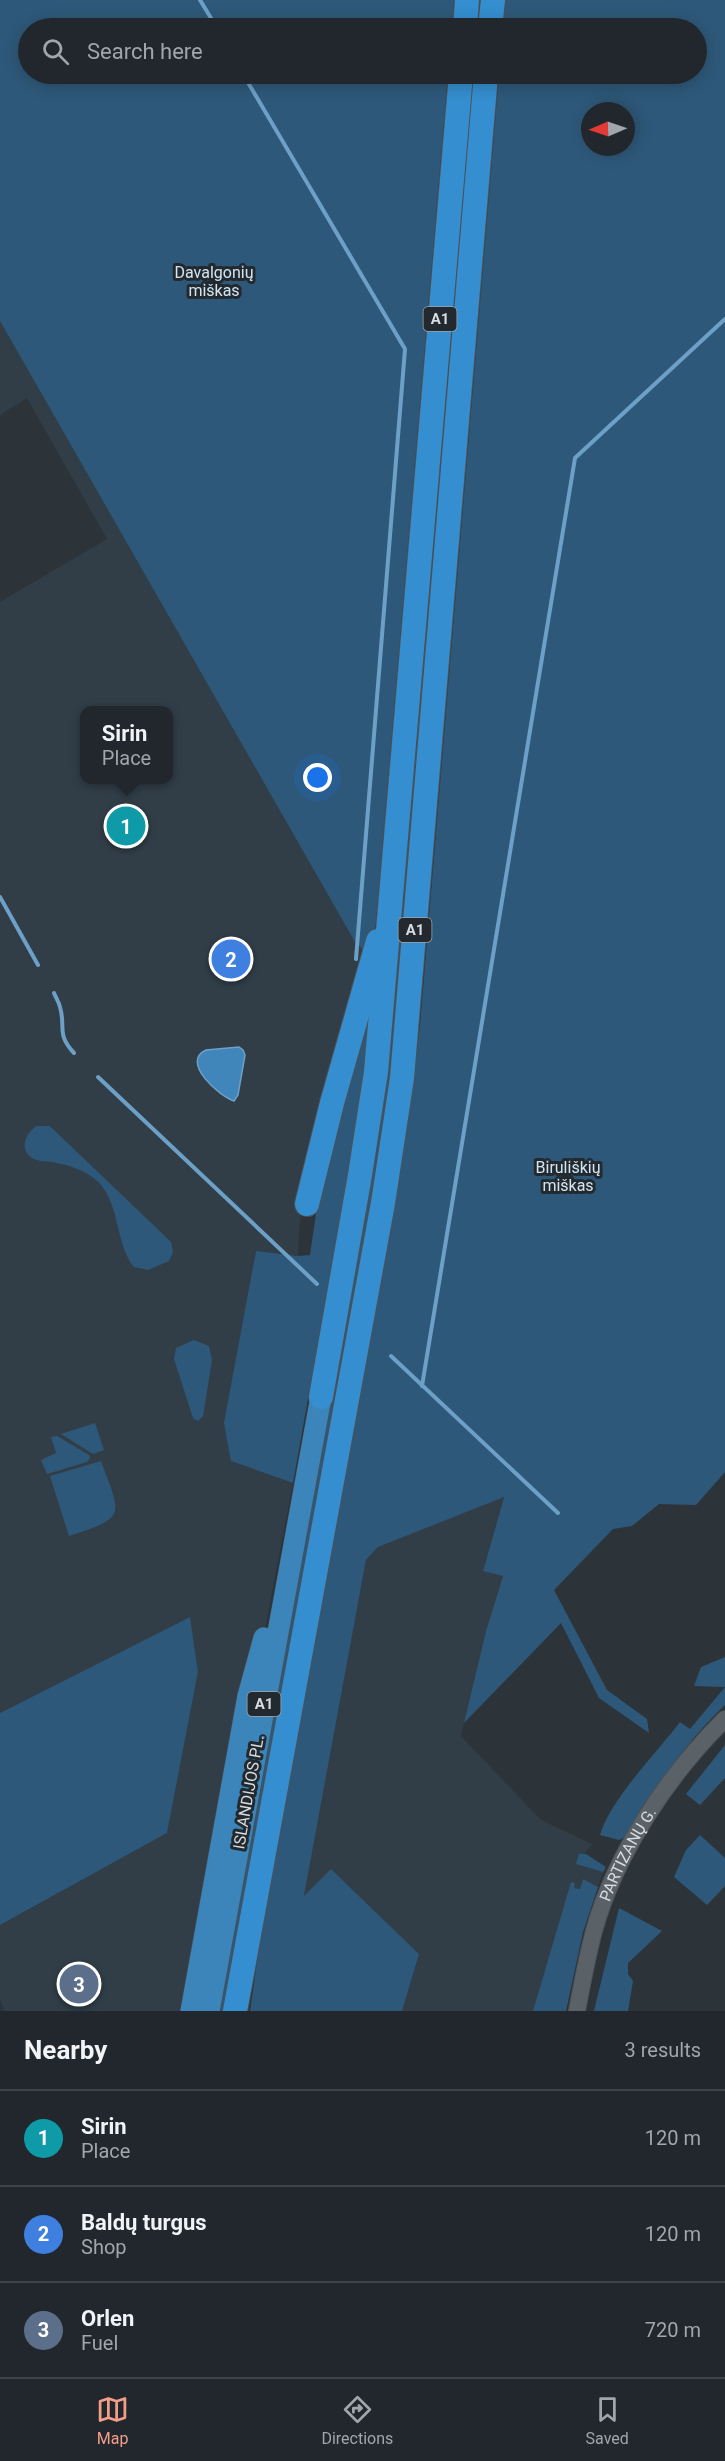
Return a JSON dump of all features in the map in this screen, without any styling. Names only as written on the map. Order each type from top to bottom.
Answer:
[{"type":"highway","points":[[466,18],[467,0]]},
{"type":"highway","points":[[491,18],[493,0]]},
{"type":"highway","name":"A1","points":[[321,1397],[376,1072],[460,84]]},
{"type":"highway","name":"ISLANDIJOS PL.","points":[[235,2011],[383,1203],[402,1077],[485,84]]},
{"type":"highway","points":[[307,1204],[332,1103],[393,886]]},
{"type":"highway","name":"ISLANDIJOS PL.","points":[[209,2011],[321,1397]]},
{"type":"highway","points":[[191,2011],[248,1696],[300,1512]]},
{"type":"street","name":"PARTIZANŲ G.","points":[[577,2011],[594,1930],[618,1868],[665,1789],[725,1719]]},
{"type":"shaded area","points":[[0,321],[355,942],[369,956],[309,1162],[299,1229],[298,1256],[256,1251],[231,1461],[293,1483],[239,1764],[217,1846],[206,1866],[209,1886],[188,2011],[5,2011],[0,2000],[0,1925],[167,1833],[198,1672],[190,1617],[0,1713],[0,602],[107,539],[27,398],[0,415]]},
{"type":"shaded area","points":[[239,1047],[245,1055],[238,1095],[234,1101],[212,1086],[199,1070],[197,1062],[199,1055],[206,1050]]},
{"type":"shaded area","points":[[504,1496],[483,1570],[503,1576],[486,1631],[461,1736],[541,1820],[592,1844],[576,1864],[603,1872],[598,1887],[583,1879],[580,1889],[574,1888],[571,1883],[533,2011],[402,2011],[419,1954],[331,1869],[304,1897],[366,1560],[378,1547]]},
{"type":"green space","name":"Davalgonių miškas","points":[[0,0],[454,0],[453,18],[18,18],[18,84],[447,84],[376,922],[369,956],[355,942],[0,321]]},
{"type":"green space","name":"Biruliškių miškas","points":[[504,0],[725,0],[725,1472],[696,1505],[659,1504],[632,1526],[613,1529],[554,1590],[607,1690],[647,1719],[649,1733],[599,1698],[561,1623],[464,1723],[486,1631],[503,1576],[483,1571],[504,1497],[378,1547],[366,1560],[304,1896],[331,1869],[419,1954],[402,2011],[250,2011],[261,1935],[411,1097],[420,1025],[498,84],[707,84],[707,18],[503,18]]},
{"type":"green space","points":[[467,84],[479,84],[390,1104],[226,2011],[216,2011],[347,1298]]},
{"type":"green space","points":[[373,981],[360,1107],[293,1483],[231,1461],[224,1423],[256,1251],[298,1256],[310,1255],[319,1193]]},
{"type":"green space","points":[[37,1126],[49,1126],[53,1129],[171,1242],[173,1252],[169,1261],[148,1270],[134,1267],[123,1246],[109,1199],[95,1179],[69,1166],[36,1160],[26,1152],[26,1138]]},
{"type":"green space","points":[[194,1340],[209,1346],[212,1360],[203,1416],[198,1421],[193,1418],[174,1359],[176,1348]]},
{"type":"green space","points":[[95,1423],[104,1450],[93,1454],[61,1434]]},
{"type":"green space","points":[[57,1436],[89,1455],[87,1462],[47,1474],[41,1460],[56,1453],[51,1437]]},
{"type":"green space","points":[[101,1461],[113,1493],[115,1512],[102,1524],[69,1536],[50,1476]]},
{"type":"green space","points":[[190,1617],[198,1672],[167,1833],[0,1925],[0,1713]]},
{"type":"green space","points":[[725,1657],[725,1687],[694,1686],[701,1667]]},
{"type":"green space","points":[[725,1687],[725,1705],[671,1767],[625,1837],[619,1840],[600,1835],[613,1807],[680,1722],[690,1729]]},
{"type":"green space","points":[[725,1745],[725,1778],[700,1805],[686,1794]]},
{"type":"green space","points":[[700,1835],[725,1858],[725,1886],[707,1905],[674,1877],[686,1850]]},
{"type":"green space","points":[[579,1854],[586,1854],[606,1867],[603,1872],[576,1864]]},
{"type":"green space","points":[[583,1879],[598,1887],[583,1932],[566,2011],[533,2011],[571,1882],[575,1883],[574,1888],[580,1889]]},
{"type":"green space","points":[[619,1908],[662,1931],[628,1963],[628,1974],[633,1981],[628,2011],[594,2011]]},
{"type":"waterway","points":[[200,0],[211,18]]},
{"type":"waterway","points":[[249,84],[405,349],[356,959]]},
{"type":"waterway","points":[[422,1386],[575,458],[725,319]]},
{"type":"waterway","points":[[0,897],[38,965]]},
{"type":"waterway","points":[[54,993],[62,1014],[63,1035],[74,1053]]},
{"type":"waterway","points":[[98,1077],[317,1284]]},
{"type":"waterway","points":[[391,1356],[558,1513]]},
{"type":"place","name":"Sirin","points":[[126,826]]},
{"type":"place","name":"Baldų turgus","points":[[231,959]]},
{"type":"place","name":"Orlen","points":[[79,1984]]}]
